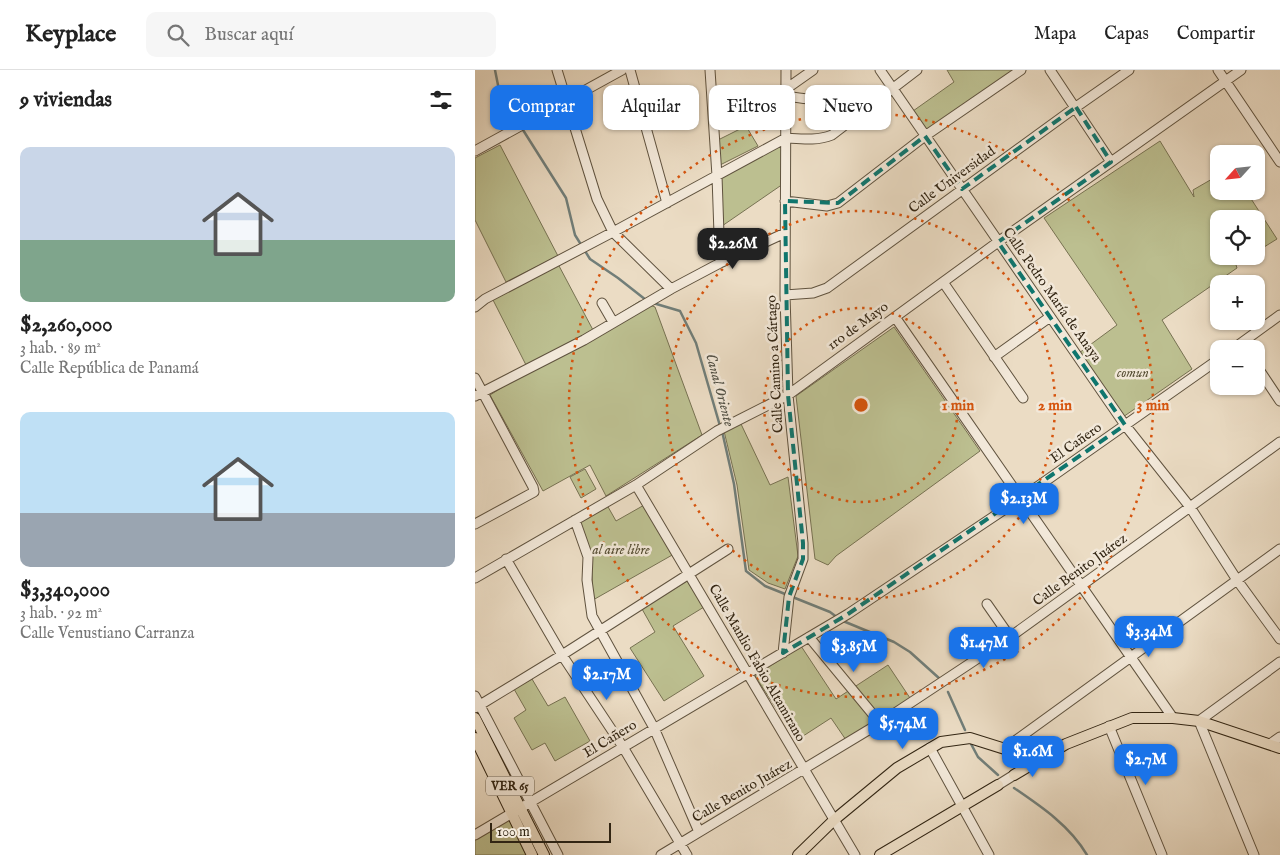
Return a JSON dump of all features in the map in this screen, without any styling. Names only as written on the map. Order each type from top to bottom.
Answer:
[{"type":"main road","name":"VER 65","points":[[475,718],[516,810],[532,855]]},
{"type":"main road","points":[[1014,775],[1067,744],[1132,718],[1173,718],[1199,721],[1275,746]]},
{"type":"main road","name":"VER 65","points":[[475,738],[544,855]]},
{"type":"main road","points":[[798,855],[834,820],[897,768],[941,742],[970,738],[1040,760]]},
{"type":"main road","points":[[880,855],[998,784]]},
{"type":"street","points":[[557,70],[561,85]]},
{"type":"street","points":[[593,86],[622,70]]},
{"type":"street","points":[[630,70],[667,203]]},
{"type":"street","points":[[710,70],[717,176],[720,263]]},
{"type":"street","name":"Calle Camino a Cártago","points":[[786,70],[786,85]]},
{"type":"street","points":[[795,85],[813,70]]},
{"type":"street","name":"Calle Pedro María de Anaya","points":[[880,70],[1125,425],[1190,507],[1237,580],[1280,639]]},
{"type":"street","points":[[475,307],[485,299],[786,138],[814,140],[832,135],[917,70]]},
{"type":"street","points":[[785,201],[827,206],[839,203],[925,136],[1021,70]]},
{"type":"street","points":[[1050,70],[1111,162]]},
{"type":"street","name":"Calle Universidad","points":[[785,294],[813,293],[827,288],[1129,70]]},
{"type":"street","points":[[1218,70],[1277,151],[1280,162]]},
{"type":"street","name":"1ro de Mayo","points":[[475,578],[636,485],[717,431],[787,395],[998,242],[1241,70]]},
{"type":"street","points":[[475,151],[513,130]]},
{"type":"street","points":[[575,130],[597,199],[613,232],[671,289]]},
{"type":"street","name":"Calle Camino a Cártago","points":[[783,653],[790,592],[803,559],[803,543],[787,395],[785,294],[786,130]]},
{"type":"street","points":[[479,394],[584,340],[671,289],[720,263],[785,233]]},
{"type":"street","points":[[943,282],[1023,398]]},
{"type":"street","points":[[602,303],[613,322]]},
{"type":"street","points":[[1251,340],[1280,315]]},
{"type":"street","points":[[995,357],[1050,316]]},
{"type":"street","points":[[895,317],[1173,718]]},
{"type":"street","name":"El Cañero","points":[[475,835],[848,614],[1020,499],[1210,365]]},
{"type":"street","points":[[475,378],[479,394],[533,487],[534,492],[475,524]]},
{"type":"street","points":[[1265,378],[1280,401]]},
{"type":"street","name":"Calle Benito Juárez","points":[[661,855],[805,770],[1010,637],[1082,587],[1280,442]]},
{"type":"street","name":"Calle Manlio Fabio Altamirano","points":[[636,485],[855,855]]},
{"type":"street","points":[[575,520],[588,557],[587,580],[592,616],[654,728],[699,832]]},
{"type":"street","points":[[478,707],[690,575],[728,549]]},
{"type":"street","points":[[1004,749],[1280,549]]},
{"type":"street","points":[[507,559],[562,655],[623,747],[687,855]]},
{"type":"street","points":[[987,604],[1010,637]]},
{"type":"street","points":[[809,638],[880,723]]},
{"type":"street","points":[[1254,855],[1199,721],[1280,662]]},
{"type":"street","points":[[475,696],[478,707],[558,855]]},
{"type":"street","points":[[1109,726],[1162,855]]},
{"type":"street","points":[[1275,746],[1280,737]]},
{"type":"street","points":[[930,748],[989,855]]},
{"type":"street","points":[[998,784],[1014,775]]},
{"type":"highlighted area","points":[[1076,107],[1111,162],[998,242],[1125,425],[848,614],[783,653],[789,597],[803,559],[788,395],[785,201],[838,203],[925,136],[962,189]]},
{"type":"green space","points":[[947,70],[1016,70],[926,130],[913,111],[954,82]]},
{"type":"green space","points":[[738,130],[748,130],[758,146],[720,165],[718,140]]},
{"type":"green space","name":"comun","points":[[1160,141],[1194,197],[1193,190],[1210,180],[1210,200],[1252,200],[1258,210],[1210,210],[1210,265],[1236,265],[1237,268],[1227,275],[1210,275],[1210,287],[1162,320],[1192,369],[1123,417],[1079,353],[1117,325],[1044,218]]},
{"type":"green space","points":[[783,143],[783,184],[722,226],[719,177]]},
{"type":"green space","points":[[500,145],[558,256],[506,282],[475,220],[475,158]]},
{"type":"green space","points":[[1265,220],[1277,239],[1265,246]]},
{"type":"green space","points":[[558,264],[593,330],[526,365],[492,298]]},
{"type":"green space","points":[[640,301],[655,307],[702,435],[606,496],[590,465],[543,491],[490,395]]},
{"type":"green space","points":[[894,327],[980,451],[836,556],[828,565],[815,559],[796,396]]},
{"type":"green space","points":[[741,424],[770,485],[788,477],[798,556],[785,589],[768,583],[749,570],[737,485],[724,431]]},
{"type":"green space","points":[[585,469],[596,489],[581,498],[570,477]]},
{"type":"green space","name":"al aire libre","points":[[646,504],[674,554],[593,600],[591,555],[578,521],[607,505],[616,521]]},
{"type":"green space","name":"al aire libre","points":[[687,581],[704,607],[673,626],[704,676],[664,701],[630,648],[655,632],[642,609]]},
{"type":"green space","points":[[801,646],[836,699],[888,665],[910,698],[846,740],[831,718],[797,740],[755,676]]},
{"type":"green space","points":[[532,679],[548,706],[565,697],[590,741],[555,761],[545,743],[532,750],[514,718],[526,710],[514,689]]},
{"type":"green space","points":[[509,816],[528,855],[475,855],[475,836]]},
{"type":"waterway","name":"Canal Oriente","points":[[495,70],[498,85],[511,111],[566,198],[575,235],[590,259],[646,300]]},
{"type":"waterway","name":"Canal Oriente","points":[[653,303],[680,311],[696,343],[720,426]]},
{"type":"waterway","name":"Canal Oriente","points":[[722,431],[734,484],[746,571],[765,586],[830,612],[838,618]]},
{"type":"waterway","name":"Canal Oriente","points":[[843,621],[894,642],[910,652],[940,679]]},
{"type":"waterway","name":"Canal Oriente","points":[[948,692],[965,730]]},
{"type":"waterway","name":"Canal Oriente","points":[[970,742],[978,757],[998,775]]},
{"type":"waterway","name":"Canal Oriente","points":[[1014,788],[1064,826],[1087,855]]}]
